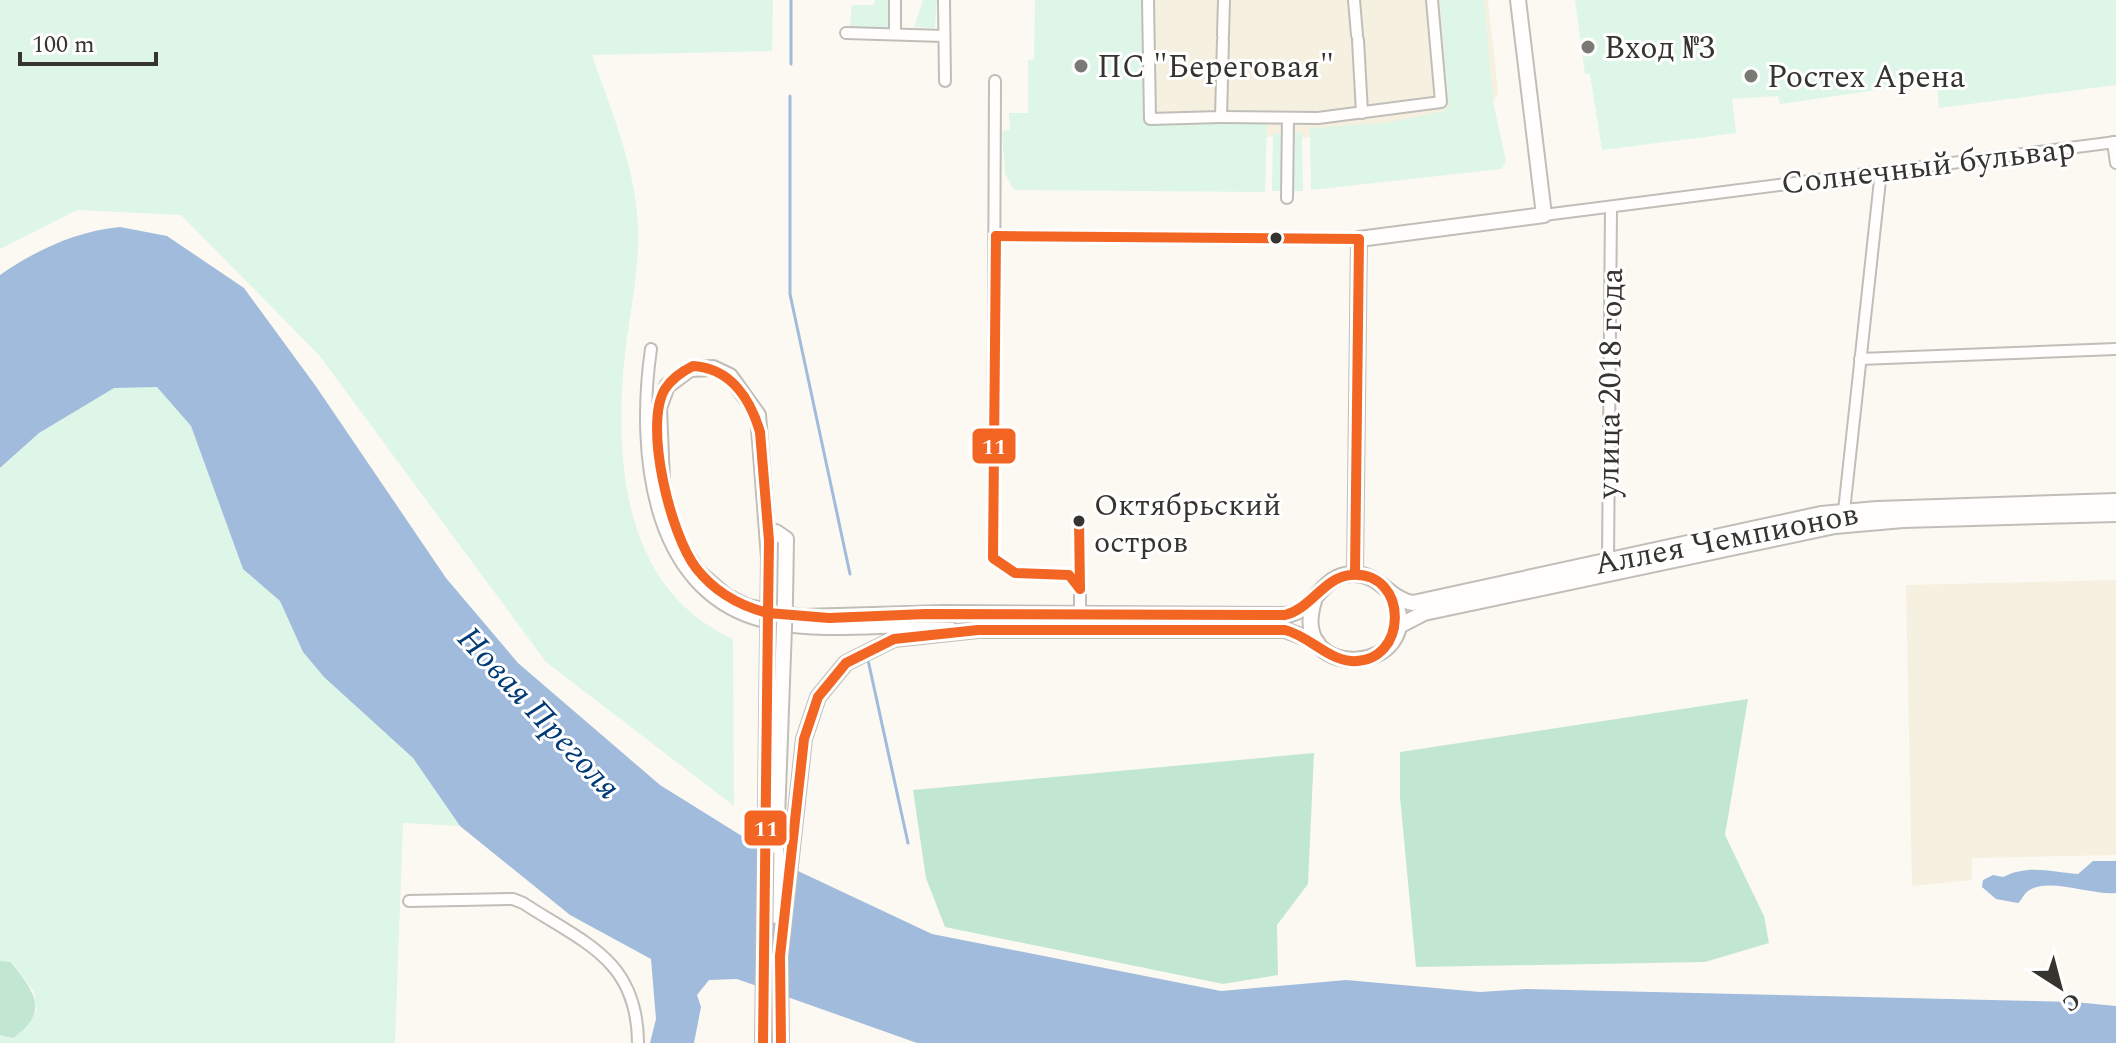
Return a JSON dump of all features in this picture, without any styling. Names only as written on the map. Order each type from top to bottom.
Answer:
[{"type":"main road","points":[[1518,0],[1544,215]]},
{"type":"main road","name":"Солнечный бульвар","points":[[1359,239],[1544,215]]},
{"type":"main road","points":[[763,1043],[769,558],[769,541],[758,415],[739,385],[726,373],[707,367],[684,372],[667,386],[660,403],[662,481],[676,538],[708,582],[748,607],[789,617],[944,613],[1285,615],[1304,610],[1330,581],[1355,574],[1359,239]]},
{"type":"main road","name":"Аллея Чемпионов","points":[[1355,574],[1372,577],[1391,594],[1413,603],[1844,511],[2116,501]]},
{"type":"main road","name":"Аллея Чемпионов","points":[[780,956],[807,728],[818,697],[846,663],[894,639],[978,630],[1285,630],[1317,642],[1337,658],[1362,661],[1385,649],[1397,627],[1424,613],[1835,526],[1903,520],[2116,514]]},
{"type":"main road","points":[[769,541],[776,532],[783,534],[786,558],[776,846],[781,1043]]},
{"type":"main road","points":[[1391,594],[1397,609],[1397,627]]},
{"type":"main road","points":[[1314,600],[1310,617],[1317,642]]},
{"type":"street","points":[[895,0],[895,34]]},
{"type":"street","points":[[944,0],[945,81]]},
{"type":"street","points":[[1148,0],[1150,119],[1288,118],[1362,113],[1441,102],[1432,0]]},
{"type":"street","points":[[1221,117],[1224,0]]},
{"type":"street","points":[[1354,0],[1362,113]]},
{"type":"street","points":[[846,33],[944,36]]},
{"type":"street","points":[[995,81],[993,558],[1015,573],[1069,575],[1080,589],[1080,615]]},
{"type":"street","points":[[1287,198],[1288,118]]},
{"type":"street","points":[[2115,142],[2116,163]]},
{"type":"street","name":"Солнечный бульвар","points":[[1544,215],[2115,142]]},
{"type":"street","points":[[1844,511],[1881,171]]},
{"type":"street","name":"улица 2018 года","points":[[1608,560],[1611,207]]},
{"type":"street","name":"Солнечный бульвар","points":[[996,236],[1359,239]]},
{"type":"street","points":[[651,349],[647,414],[659,519],[679,563],[710,596],[744,616],[788,626],[978,630]]},
{"type":"street","points":[[1860,359],[2116,349]]},
{"type":"street","points":[[409,901],[513,899],[523,903],[612,962],[632,998],[638,1042]]},
{"type":"shaded area","points":[[1136,0],[1488,0],[1498,93],[1485,115],[1325,138],[1136,134]]},
{"type":"shaded area","points":[[2116,580],[2116,855],[1972,858],[1972,880],[1912,886],[1906,585]]},
{"type":"green space","points":[[0,0],[773,0],[772,51],[592,55],[627,160],[638,225],[636,273],[622,394],[625,477],[633,517],[647,555],[668,588],[696,617],[733,639],[734,806],[546,662],[319,355],[181,215],[77,210],[0,249]]},
{"type":"green space","points":[[875,0],[891,0],[890,29],[854,30],[850,26],[852,5],[874,5]]},
{"type":"green space","points":[[923,0],[937,0],[935,28],[914,27]]},
{"type":"green space","points":[[1035,0],[1145,0],[1145,117],[1267,122],[1265,192],[1014,190],[1005,174],[1002,132],[1010,129],[1009,113],[1028,113],[1028,60],[1034,59]]},
{"type":"green space","points":[[1440,0],[1484,0],[1493,101],[1506,161],[1502,169],[1311,190],[1310,128],[1386,123],[1444,111],[1449,107]]},
{"type":"green space","name":"Ростех Арена","points":[[1575,0],[2116,0],[2116,85],[1939,108],[1936,74],[1890,79],[1891,88],[1780,104],[1778,96],[1732,99],[1736,133],[1602,150],[1590,74],[1585,74]]},
{"type":"green space","points":[[1302,132],[1303,191],[1293,191],[1293,133]]},
{"type":"green space","points":[[1273,133],[1284,134],[1283,191],[1272,191]]},
{"type":"green space","points":[[114,387],[157,387],[191,426],[243,569],[280,601],[303,652],[324,677],[413,758],[460,826],[403,823],[395,1043],[0,1043],[0,1035],[13,1038],[37,1011],[34,992],[12,962],[0,961],[0,469],[39,433]]},
{"type":"green space","points":[[1748,699],[1725,835],[1764,916],[1769,943],[1705,962],[1416,967],[1400,797],[1400,752]]},
{"type":"green space","points":[[1314,753],[1308,884],[1277,925],[1278,975],[1223,984],[945,927],[926,878],[913,790]]},
{"type":"green space","points":[[0,961],[11,962],[35,1001],[32,1019],[13,1038],[0,1035]]},
{"type":"water","name":"Новая Преголя","points":[[120,227],[167,236],[244,288],[315,385],[446,578],[518,663],[660,785],[798,871],[932,934],[1221,991],[1346,980],[1480,992],[1526,989],[2074,1002],[2116,1006],[2116,1043],[917,1043],[737,979],[709,980],[697,995],[701,1007],[694,1043],[650,1043],[656,1019],[651,959],[570,915],[460,826],[413,758],[324,677],[303,652],[280,601],[243,569],[191,426],[157,387],[114,388],[39,433],[0,468],[0,275],[57,243]]},
{"type":"water","points":[[2093,861],[2116,861],[2116,893],[2043,886],[2033,888],[2018,903],[1996,899],[1982,887],[1983,880],[1993,875],[2003,877],[2022,871],[2078,874]]},
{"type":"waterway","points":[[791,0],[791,64]]},
{"type":"waterway","points":[[790,96],[790,294],[850,574]]},
{"type":"waterway","points":[[868,660],[908,843]]},
{"type":"transit line","name":"11","points":[[996,236],[993,558],[1015,573],[1069,575],[1080,589]]},
{"type":"transit line","name":"11","points":[[996,236],[1359,239]]},
{"type":"transit line","name":"11","points":[[1355,574],[1359,239]]},
{"type":"transit line","name":"11","points":[[693,366],[718,372],[737,387],[751,408],[760,432],[769,541],[768,613],[728,596],[703,576],[687,553],[669,507],[659,453],[659,406],[665,389],[693,366]]},
{"type":"transit line","name":"11","points":[[1079,519],[1080,589]]},
{"type":"transit line","name":"11","points":[[768,613],[829,618],[926,614],[1285,615],[1303,606],[1333,581],[1351,575],[1370,577],[1384,587],[1392,601],[1395,618],[1392,634],[1384,649],[1370,658],[1351,661],[1334,656],[1285,630],[978,630],[894,639],[846,663],[818,697],[804,739],[780,956],[781,1043]]},
{"type":"transit line","name":"11","points":[[763,1043],[768,613]]},
{"type":"place","name":"Вход №3","points":[[1588,47]]},
{"type":"place","name":"ПС \"Береговая\"","points":[[1081,66]]},
{"type":"place","name":"Ростех Арена","points":[[1751,76]]},
{"type":"place","name":"Октябрьский остров","points":[[1079,521]]}]
